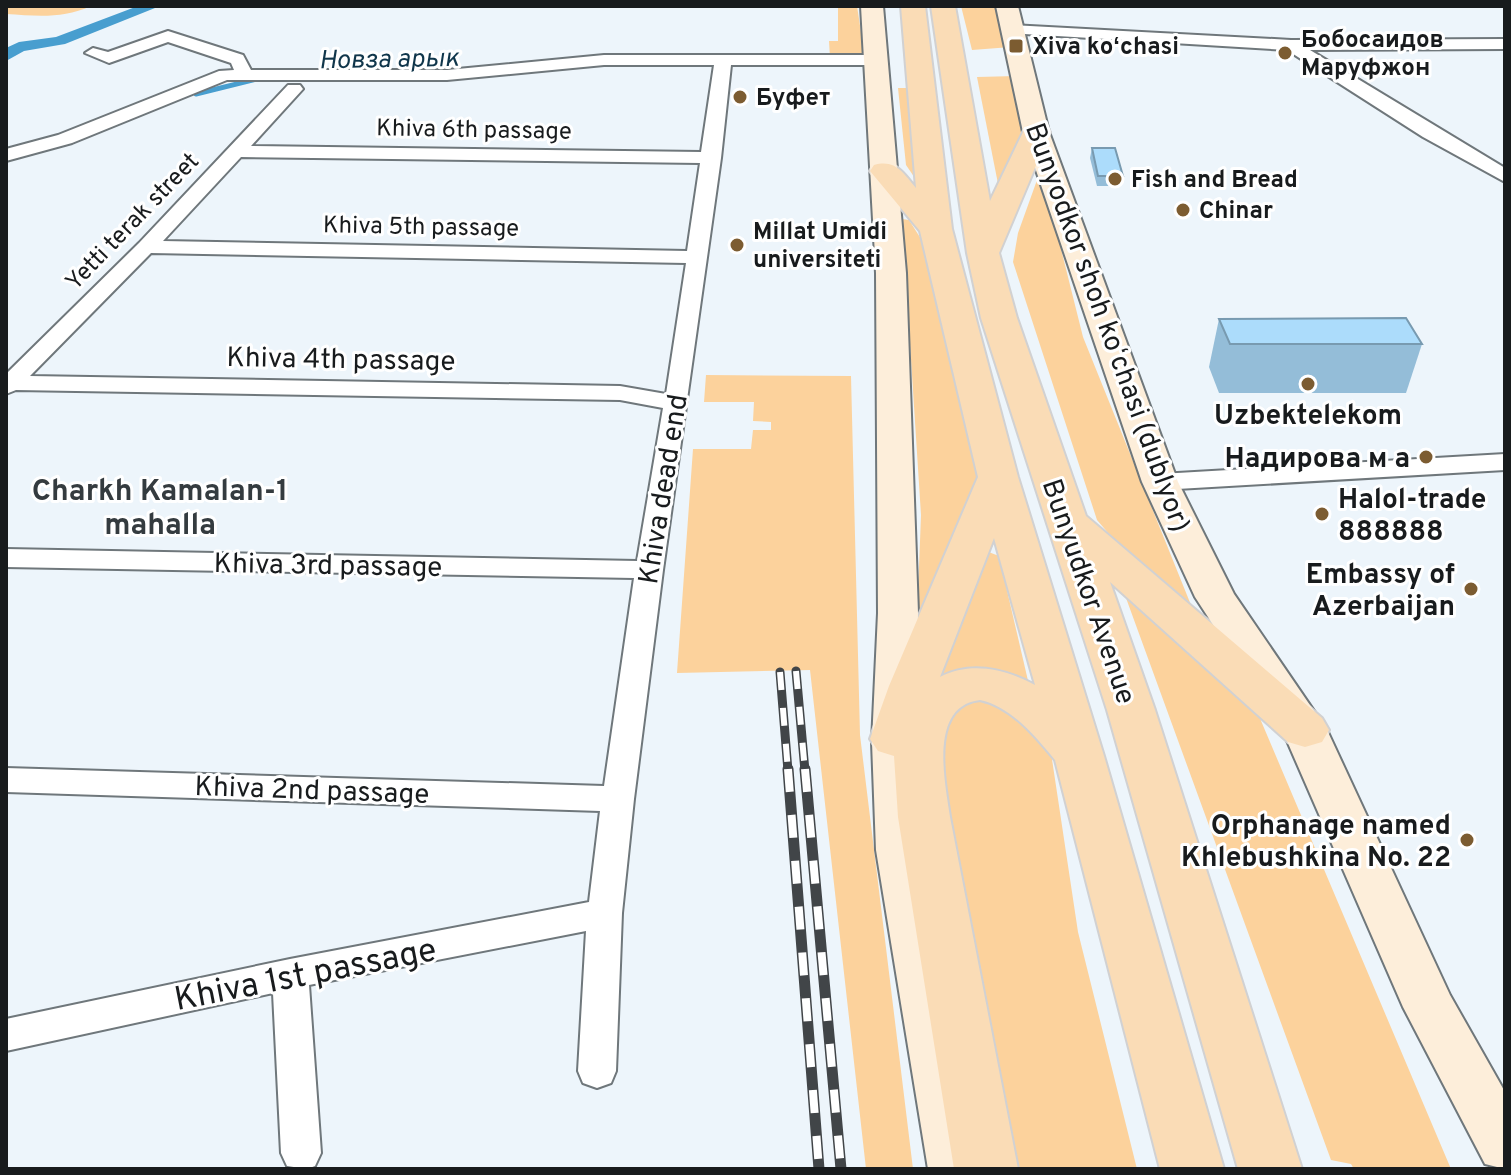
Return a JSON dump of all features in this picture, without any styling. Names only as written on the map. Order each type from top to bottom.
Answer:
[{"type":"main road","name":"Bunyudkor Avenue","points":[[913,6],[936,229],[998,477],[1079,756],[1192,1169]]},
{"type":"main road","name":"Bunyudkor Avenue","points":[[943,6],[983,253],[999,318],[1131,710],[1270,1169]]},
{"type":"main road","points":[[983,253],[1036,132]]},
{"type":"main road","points":[[885,171],[936,229]]},
{"type":"main road","points":[[894,742],[913,686],[998,477]]},
{"type":"main road","points":[[1065,519],[1305,730]]},
{"type":"main road","points":[[986,1169],[924,817],[919,770],[921,734],[930,712],[940,699],[962,685],[980,683],[1000,688],[1032,706],[1056,727],[1079,756]]},
{"type":"street","points":[[872,6],[891,273],[898,613],[894,742],[900,850],[957,1169]]},
{"type":"street","name":"Bunyodkor shoh koʻchasi (dublyor)","points":[[1007,6],[1036,132],[1160,482],[1215,597],[1305,730],[1429,1007],[1505,1146]]},
{"type":"street","points":[[1013,30],[1151,35],[1291,45],[1505,44]]},
{"type":"street","points":[[93,53],[109,58],[168,36],[237,59],[243,66],[242,73]]},
{"type":"street","points":[[1291,45],[1430,133],[1505,176]]},
{"type":"street","points":[[6,155],[65,139],[210,78],[242,73],[422,76],[604,60],[876,60]]},
{"type":"street","name":"Khiva dead end","points":[[597,1071],[605,913],[618,799],[649,570],[712,158],[723,60]]},
{"type":"street","name":"Yetti terak street","points":[[7,384],[146,247],[294,89]]},
{"type":"street","name":"Khiva 6th passage","points":[[236,151],[712,158]]},
{"type":"street","name":"Khiva 5th passage","points":[[146,247],[696,257]]},
{"type":"street","name":"Khiva 4th passage","points":[[7,384],[620,393],[674,403]]},
{"type":"street","points":[[1160,482],[1505,462]]},
{"type":"street","name":"Khiva 3rd passage","points":[[6,558],[649,570]]},
{"type":"street","name":"Khiva 2nd passage","points":[[6,780],[618,799]]},
{"type":"street","name":"Khiva 1st passage","points":[[6,1035],[290,974],[605,913]]},
{"type":"street","points":[[290,974],[301,1153]]},
{"type":"shaded area","points":[[6,6],[91,6],[60,15],[39,16],[6,14]]},
{"type":"shaded area","points":[[838,6],[857,6],[865,58],[830,58],[829,41],[838,41]]},
{"type":"shaded area","points":[[961,6],[1001,6],[1011,47],[972,50]]},
{"type":"shaded area","points":[[1016,76],[1024,130],[1000,194],[977,77]]},
{"type":"shaded area","points":[[898,88],[911,88],[919,184],[906,165]]},
{"type":"shaded area","points":[[1041,169],[1083,337],[1195,615],[1134,563],[1097,520],[1013,262],[1018,233]]},
{"type":"shaded area","points":[[902,219],[909,220],[928,250],[980,487],[916,646],[921,515]]},
{"type":"shaded area","points":[[706,375],[851,376],[860,735],[913,1169],[866,1169],[810,670],[677,673],[693,449],[751,449],[753,430],[771,430],[771,422],[753,421],[754,402],[704,402]]},
{"type":"shaded area","points":[[986,551],[999,556],[1029,685],[937,680]]},
{"type":"shaded area","points":[[1122,587],[1256,709],[1451,1169],[1354,1169],[1351,1164],[1331,1160]]},
{"type":"shaded area","points":[[976,699],[995,701],[1050,746],[1078,932],[1137,1169],[1008,1169],[931,758],[941,714]]},
{"type":"building","points":[[1092,148],[1115,148],[1123,176],[1098,176]]},
{"type":"building","points":[[1406,318],[1422,344],[1230,344],[1219,319]]},
{"type":"waterway","points":[[6,56],[19,47],[59,41],[152,6]]},
{"type":"waterway","name":"Новза арык","points":[[196,94],[257,79]]},
{"type":"railway","points":[[796,671],[805,771]]},
{"type":"railway","points":[[780,672],[788,771]]},
{"type":"railway","points":[[788,769],[819,1169]]},
{"type":"railway","points":[[805,769],[841,1169]]},
{"type":"place","name":"Xiva koʻchasi","points":[[1016,46]]},
{"type":"place","name":"Бобосаидов Маруфжон","points":[[1285,53]]},
{"type":"place","name":"Буфет","points":[[740,97]]},
{"type":"place","name":"Fish and Bread","points":[[1115,179]]},
{"type":"place","name":"Chinar","points":[[1183,210]]},
{"type":"place","name":"Millat Umidi universiteti","points":[[737,245]]},
{"type":"place","name":"Uzbektelekom","points":[[1308,384]]},
{"type":"place","name":"Надирова м а","points":[[1426,457]]},
{"type":"place","name":"Halol-trade 888888","points":[[1322,514]]},
{"type":"place","name":"Embassy of Azerbaijan","points":[[1471,589]]},
{"type":"place","name":"Orphanage named Khlebushkina No. 22","points":[[1467,840]]},
{"type":"district","name":"Charkh Kamalan-1 mahalla","points":[[160,507]]}]
